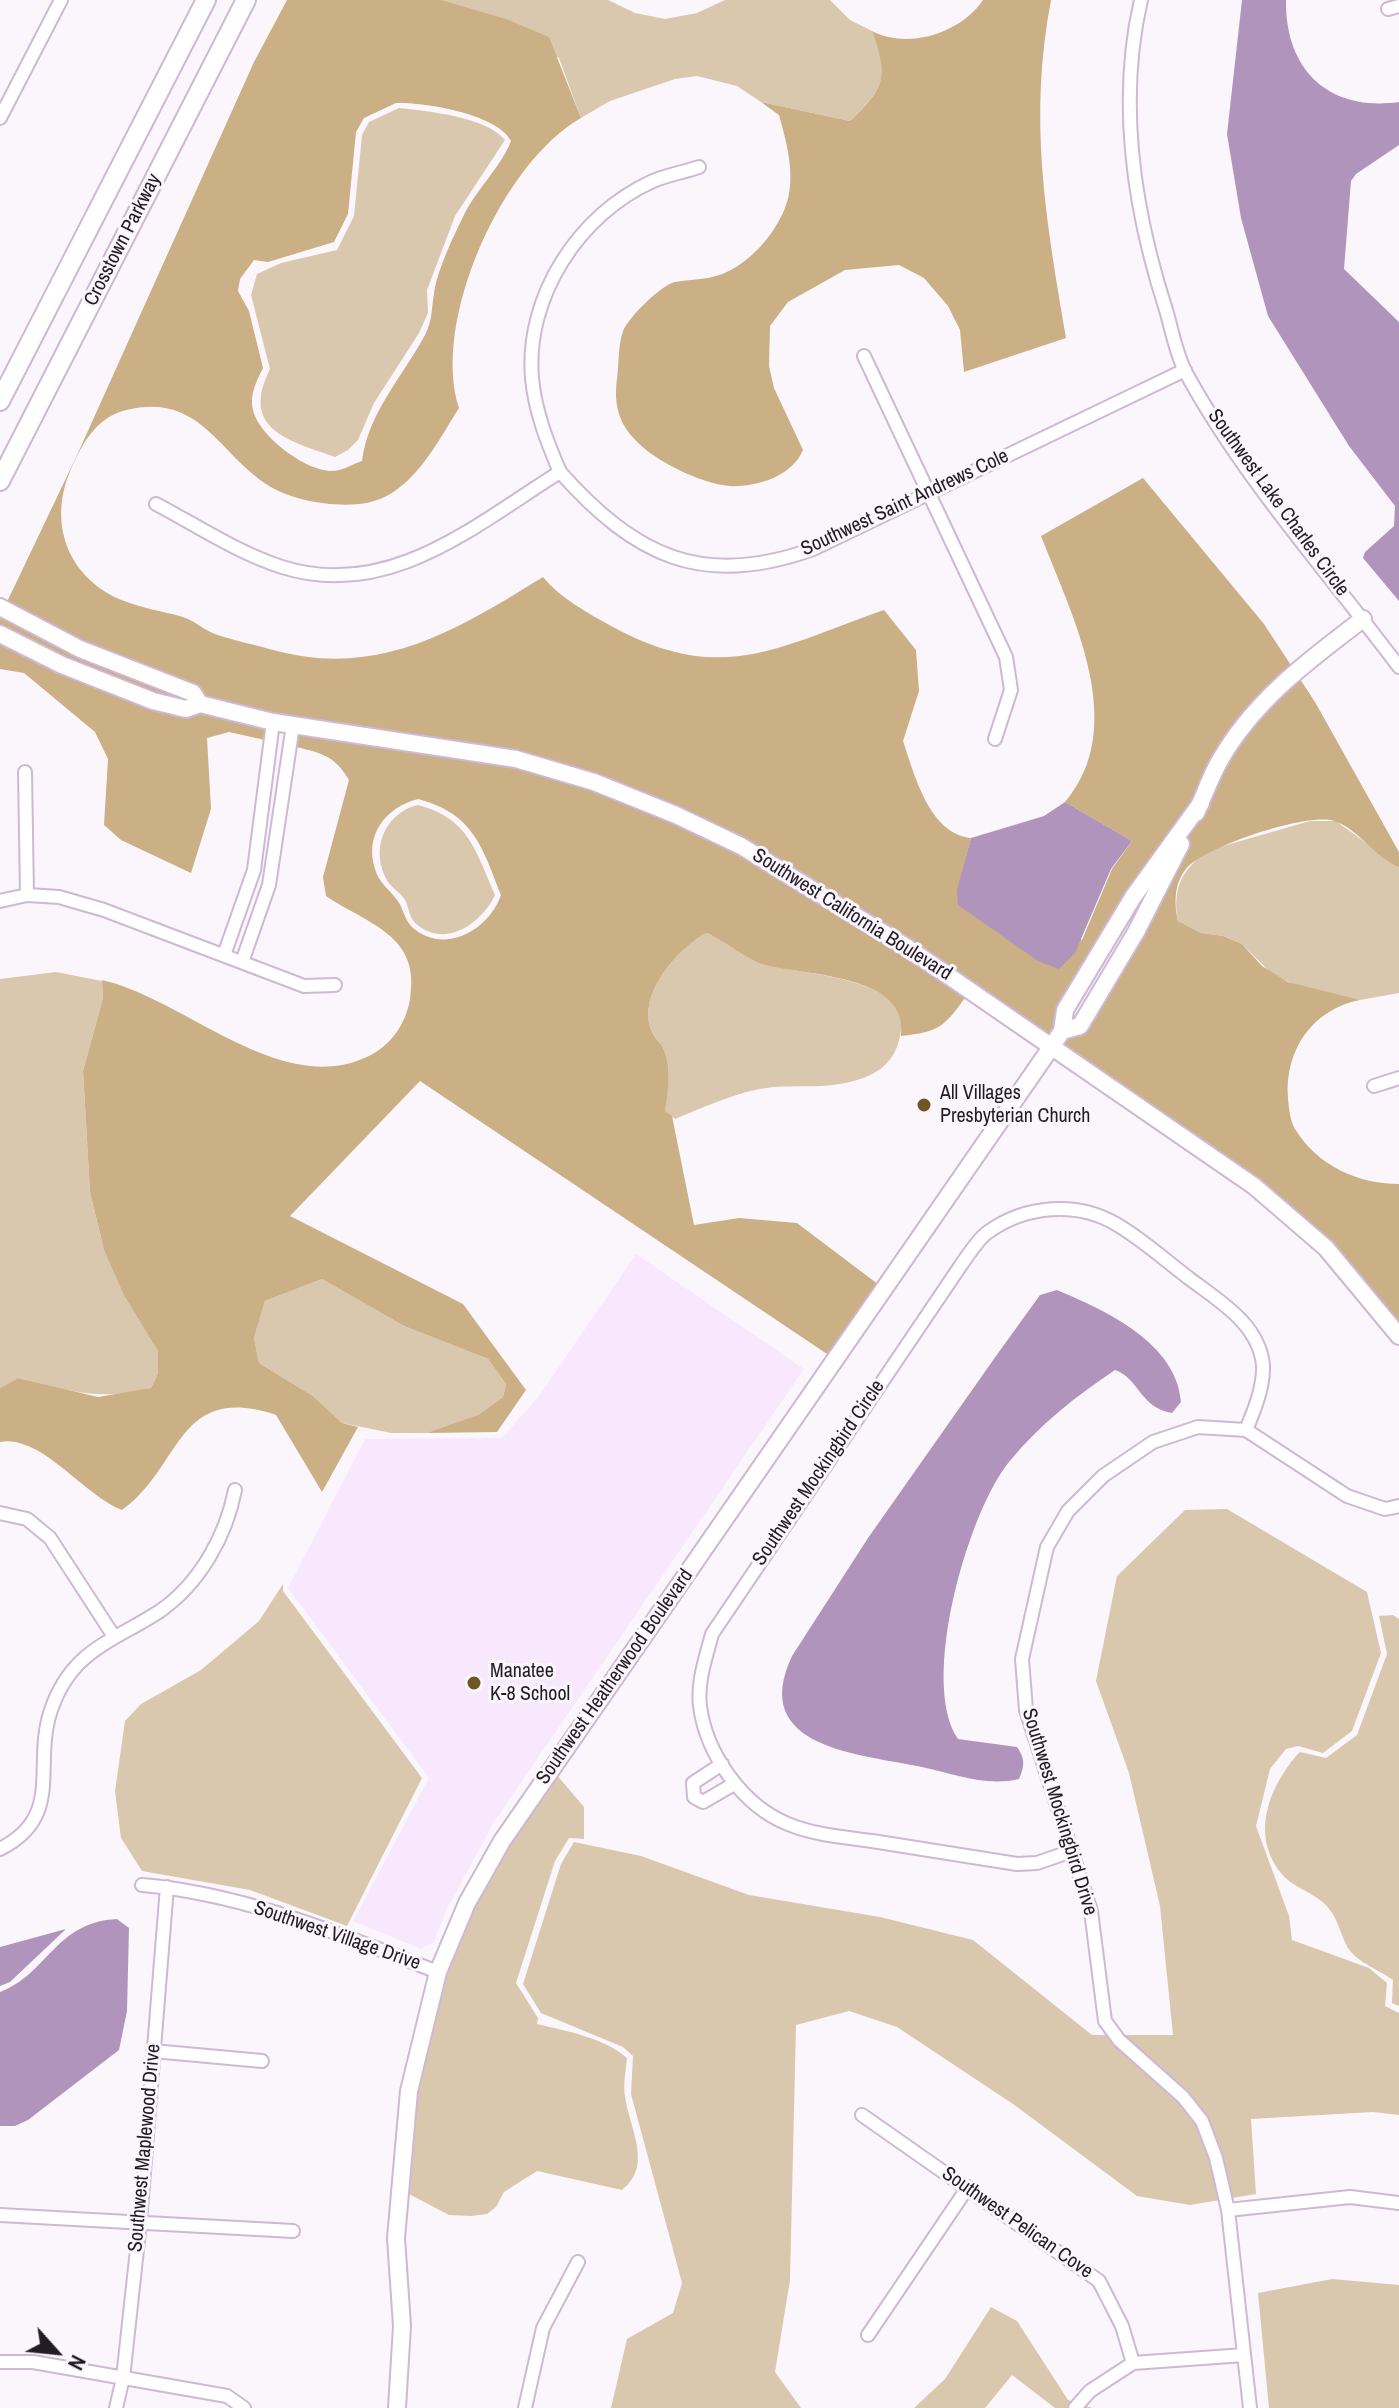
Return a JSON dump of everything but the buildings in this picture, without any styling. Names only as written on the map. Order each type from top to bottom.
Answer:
[{"type":"main road","name":"Crosstown Parkway","points":[[0,401],[206,0]]},
{"type":"main road","name":"Crosstown Parkway","points":[[0,481],[246,0]]},
{"type":"street","points":[[0,118],[61,0]]},
{"type":"street","name":"Southwest Lake Charles Circle","points":[[1141,0],[1130,92],[1133,162],[1145,245],[1185,370],[1243,462],[1399,667]]},
{"type":"street","name":"Southwest Saint Andrews Cole","points":[[699,167],[653,181],[594,221],[575,243],[552,279],[541,306],[533,344],[532,377],[546,440],[560,472],[595,511],[631,539],[675,558],[712,566],[777,562],[813,549],[1185,370]]},
{"type":"street","points":[[864,356],[1010,669],[1010,701],[995,739]]},
{"type":"street","points":[[156,504],[282,567],[317,575],[348,576],[388,571],[429,553],[560,472]]},
{"type":"street","name":"Southwest California Boulevard","points":[[0,607],[80,649],[193,693],[200,704]]},
{"type":"street","name":"Southwest Heatherwood Boulevard","points":[[1062,1031],[1080,1026],[1142,922],[1219,762],[1258,709],[1303,664],[1363,619]]},
{"type":"street","name":"Southwest California Boulevard","points":[[0,634],[62,665],[153,701],[186,709],[200,704],[273,722],[516,759],[594,782],[676,815],[816,888],[1254,1186],[1326,1248],[1399,1336]]},
{"type":"street","points":[[224,955],[254,870],[273,722]]},
{"type":"street","points":[[242,962],[269,885],[293,725]]},
{"type":"street","points":[[25,772],[27,895]]},
{"type":"street","name":"Southwest Heatherwood Boulevard","points":[[397,2408],[402,2326],[396,2238],[400,2165],[409,2091],[438,1972],[467,1903],[502,1841],[1052,1046],[1062,1031],[1065,1010],[1124,912],[1201,803]]},
{"type":"street","points":[[0,901],[27,895],[59,897],[104,910],[304,986],[335,985]]},
{"type":"street","points":[[1124,912],[1142,922]]},
{"type":"street","points":[[1374,1086],[1399,1078]]},
{"type":"street","name":"Southwest Mockingbird Circle","points":[[1069,1852],[1037,1863],[1017,1864],[822,1834],[788,1825],[766,1812],[734,1784],[710,1742],[700,1706],[702,1670],[712,1634],[987,1232],[1013,1219],[1049,1208],[1084,1210],[1116,1224],[1233,1311],[1253,1336],[1263,1365],[1257,1403],[1246,1430]]},
{"type":"street","name":"Southwest Mockingbird Drive","points":[[1250,2408],[1228,2210],[1216,2158],[1202,2121],[1183,2097],[1119,2040],[1105,2021],[1091,1911],[1069,1852],[1060,1809],[1026,1710],[1022,1659],[1047,1547],[1068,1511],[1103,1476],[1153,1442],[1198,1427],[1246,1430],[1347,1496],[1385,1509],[1399,1506]]},
{"type":"street","points":[[0,1849],[22,1837],[38,1813],[44,1788],[43,1744],[62,1688],[90,1653],[113,1635],[159,1612],[180,1595],[198,1574],[229,1522],[235,1490]]},
{"type":"street","points":[[0,1513],[27,1519],[50,1538],[113,1635]]},
{"type":"street","points":[[722,1764],[693,1783],[694,1797],[703,1802],[734,1784]]},
{"type":"street","name":"Southwest Village Drive","points":[[142,1885],[167,1887],[283,1913],[438,1972]]},
{"type":"street","name":"Southwest Maplewood Drive","points":[[116,2408],[123,2378],[140,2222],[167,1887]]},
{"type":"street","points":[[153,2051],[262,2061]]},
{"type":"street","name":"Southwest Pelican Cove","points":[[862,2115],[1099,2281],[1122,2326],[1133,2363]]},
{"type":"street","points":[[868,2335],[968,2187]]},
{"type":"street","points":[[1228,2210],[1350,2197],[1399,2203]]},
{"type":"street","points":[[0,2215],[293,2231]]},
{"type":"street","points":[[525,2408],[543,2328],[578,2262]]},
{"type":"street","points":[[1075,2408],[1090,2391],[1133,2363],[1244,2355]]},
{"type":"street","points":[[0,2362],[33,2362],[227,2396],[244,2408]]},
{"type":"shaded area","points":[[287,0],[441,0],[506,19],[549,37],[581,118],[552,140],[525,170],[500,207],[480,247],[464,290],[455,332],[453,372],[459,408],[430,454],[406,482],[392,493],[359,504],[323,503],[298,498],[266,484],[192,418],[175,410],[155,407],[119,412],[101,423],[87,439],[64,489],[61,508],[66,544],[86,576],[119,599],[183,617],[215,634],[312,657],[348,658],[382,654],[416,644],[479,615],[543,577],[566,599],[613,627],[652,645],[686,654],[719,657],[750,654],[812,637],[884,610],[916,650],[919,691],[903,741],[918,785],[934,814],[956,834],[971,838],[962,873],[1082,940],[1112,869],[1132,841],[1065,802],[1084,772],[1093,740],[1094,706],[1089,670],[1079,635],[1041,536],[1143,478],[1264,624],[1315,702],[1399,852],[1399,867],[1334,821],[1280,826],[1233,842],[1196,860],[1182,875],[1176,901],[1178,921],[1201,933],[1223,936],[1242,944],[1262,966],[1288,982],[1360,1000],[1328,1012],[1305,1034],[1291,1064],[1289,1106],[1295,1129],[1326,1162],[1353,1176],[1399,1184],[1399,1327],[1308,1221],[1061,1045],[1151,899],[1141,893],[1050,1038],[819,883],[744,841],[596,777],[274,717],[204,699],[6,604],[78,453],[254,62]],"holes":[[[396,103],[441,107],[476,117],[503,132],[511,141],[501,161],[467,208],[438,276],[428,329],[379,411],[371,427],[362,461],[336,471],[321,469],[285,450],[257,420],[252,399],[263,368],[249,311],[238,291],[240,279],[254,260],[268,262],[334,242],[348,214],[356,132],[364,118]]]},
{"type":"shaded area","points":[[441,0],[608,0],[635,13],[665,19],[697,13],[725,0],[830,0],[850,20],[872,31],[882,71],[877,90],[850,121],[761,102],[737,86],[697,76],[675,79],[610,101],[581,118],[559,58]]},
{"type":"shaded area","points":[[983,0],[1051,0],[1044,44],[1040,129],[1046,211],[1066,338],[964,372],[960,330],[948,306],[924,278],[899,265],[845,270],[788,302],[770,326],[769,366],[774,388],[803,450],[792,466],[767,480],[728,486],[694,476],[653,455],[635,440],[619,413],[616,391],[623,331],[638,310],[669,284],[709,278],[729,271],[753,254],[777,224],[790,191],[790,165],[779,115],[761,102],[850,121],[871,99],[880,80],[882,71],[872,31],[901,39],[933,35],[961,21]]},
{"type":"shaded area","points":[[1242,0],[1286,0],[1293,47],[1303,66],[1332,93],[1374,103],[1399,102],[1399,145],[1356,174],[1351,181],[1344,269],[1399,322],[1399,601],[1363,558],[1365,552],[1394,526],[1395,506],[1349,446],[1268,316],[1241,218],[1227,134]]},
{"type":"shaded area","points":[[399,108],[471,121],[496,132],[505,140],[455,216],[427,290],[428,313],[419,333],[374,403],[358,440],[335,457],[285,438],[265,419],[261,406],[262,389],[270,369],[251,295],[257,274],[281,263],[337,250],[354,216],[362,135],[369,122]]},
{"type":"shaded area","points":[[0,616],[189,697],[191,701],[185,703],[108,678],[0,628]]},
{"type":"shaded area","points":[[0,641],[201,711],[267,727],[265,740],[229,732],[207,738],[211,809],[191,873],[121,840],[104,825],[108,759],[95,732],[24,673],[0,669]]},
{"type":"shaded area","points":[[299,732],[461,755],[515,765],[637,803],[751,859],[806,891],[967,995],[940,1026],[901,1036],[899,1016],[889,1000],[873,989],[852,981],[759,963],[706,933],[673,961],[655,987],[648,1015],[652,1032],[664,1050],[668,1065],[665,1111],[672,1116],[694,1225],[739,1218],[797,1223],[879,1285],[830,1356],[420,1081],[290,1216],[463,1304],[526,1390],[497,1432],[427,1433],[478,1415],[503,1397],[506,1384],[488,1359],[404,1326],[322,1279],[265,1301],[254,1338],[259,1363],[313,1396],[342,1423],[358,1427],[322,1492],[276,1415],[243,1408],[218,1410],[199,1419],[184,1434],[142,1493],[122,1510],[31,1447],[0,1442],[0,1388],[18,1378],[98,1397],[151,1388],[158,1373],[158,1351],[124,1295],[104,1250],[90,1192],[83,1071],[103,998],[102,980],[134,990],[268,1056],[302,1065],[336,1066],[369,1056],[391,1040],[405,1017],[411,977],[408,960],[400,946],[374,924],[326,896],[323,877],[349,780],[327,757],[296,747]],"holes":[[[418,799],[437,805],[464,823],[473,835],[501,895],[487,919],[464,935],[451,939],[438,939],[412,927],[399,903],[379,878],[372,857],[375,834],[387,816]]]},
{"type":"shaded area","points":[[1065,802],[1132,841],[1111,869],[1075,953],[1059,969],[1038,961],[958,905],[957,890],[971,838],[1044,816]]},
{"type":"shaded area","points":[[418,805],[449,818],[460,828],[476,851],[495,895],[481,915],[461,930],[438,934],[415,923],[405,900],[388,882],[382,870],[380,846],[383,835],[396,816]]},
{"type":"shaded area","points":[[1310,821],[1336,821],[1399,867],[1399,993],[1360,1000],[1305,989],[1272,974],[1242,944],[1223,936],[1201,933],[1178,921],[1177,899],[1181,880],[1192,864],[1209,850]]},
{"type":"shaded area","points":[[706,933],[773,965],[844,980],[883,995],[896,1008],[901,1025],[897,1047],[890,1059],[876,1072],[857,1080],[825,1086],[760,1089],[675,1119],[664,1111],[668,1065],[664,1050],[651,1029],[648,1015],[650,1001],[655,987],[673,961]]},
{"type":"shaded area","points":[[56,972],[102,981],[103,998],[83,1071],[90,1192],[104,1250],[158,1351],[158,1373],[151,1388],[132,1392],[84,1393],[18,1378],[0,1388],[0,979]]},
{"type":"shaded area","name":"Manatee K-8 School","points":[[636,1254],[804,1369],[494,1822],[447,1909],[434,1942],[421,1949],[353,1921],[429,1778],[288,1588],[365,1439],[502,1438],[539,1396]]},
{"type":"shaded area","points":[[322,1279],[404,1326],[488,1359],[506,1384],[503,1397],[478,1415],[427,1433],[391,1433],[342,1423],[313,1396],[259,1363],[254,1338],[265,1301]]},
{"type":"shaded area","points":[[1057,1290],[1116,1319],[1153,1346],[1167,1362],[1181,1402],[1172,1413],[1161,1410],[1146,1399],[1130,1379],[1115,1370],[1059,1412],[1021,1448],[993,1486],[978,1518],[954,1598],[946,1639],[944,1679],[947,1713],[958,1739],[1017,1747],[1023,1762],[1019,1779],[970,1779],[842,1751],[818,1742],[798,1729],[785,1711],[782,1687],[792,1656],[868,1538],[1040,1295]]},
{"type":"shaded area","points":[[1227,1509],[1367,1592],[1381,1653],[1352,1731],[1323,1753],[1298,1746],[1286,1749],[1270,1769],[1256,1826],[1289,1916],[1292,1940],[1369,1968],[1387,1983],[1385,2006],[1399,2013],[1399,2115],[1373,2112],[1251,2119],[1256,2194],[1190,2205],[1137,2196],[1013,2104],[897,2027],[849,2011],[796,2025],[790,2280],[775,2372],[801,2408],[611,2408],[627,2339],[673,2313],[682,2283],[631,2094],[633,2056],[623,2047],[541,2013],[523,1984],[561,1864],[574,1842],[641,1856],[749,1895],[880,1917],[973,1940],[1092,2035],[1173,2035],[1160,1906],[1129,1773],[1096,1681],[1117,1576],[1185,1510]]},
{"type":"shaded area","points":[[283,1584],[283,1591],[422,1778],[347,1926],[250,1890],[142,1871],[121,1838],[115,1791],[125,1721],[141,1704],[201,1670],[259,1621]]},
{"type":"shaded area","points":[[1393,1615],[1399,1619],[1399,2006],[1392,2003],[1393,1980],[1352,1953],[1327,1906],[1281,1873],[1272,1859],[1265,1828],[1271,1798],[1296,1756],[1300,1752],[1326,1758],[1357,1735],[1387,1654],[1379,1616]]},
{"type":"shaded area","points":[[556,1774],[584,1807],[584,1839],[569,1838],[555,1861],[516,1983],[538,2018],[537,2024],[597,2040],[627,2058],[624,2091],[637,2146],[637,2169],[622,2190],[537,2171],[504,2192],[496,2207],[487,2214],[449,2215],[405,2192],[415,2110],[430,2029],[444,1976],[465,1922],[508,1846]]},
{"type":"shaded area","points":[[117,1919],[129,1928],[127,2011],[119,2050],[28,2120],[15,2126],[0,2126],[0,1992],[30,1973],[79,1929],[96,1922]]},
{"type":"shaded area","points":[[66,1929],[10,1982],[0,1986],[0,1947]]},
{"type":"shaded area","points":[[1332,2279],[1399,2285],[1399,2408],[1269,2408],[1258,2293]]},
{"type":"shaded area","points":[[991,2307],[1017,2321],[1068,2400],[1092,2408],[1055,2408],[1012,2375],[985,2408],[914,2408],[945,2379]]},
{"type":"place","name":"All Villages Presbyterian Church","points":[[924,1105]]},
{"type":"place","name":"Manatee K-8 School","points":[[474,1683]]}]
